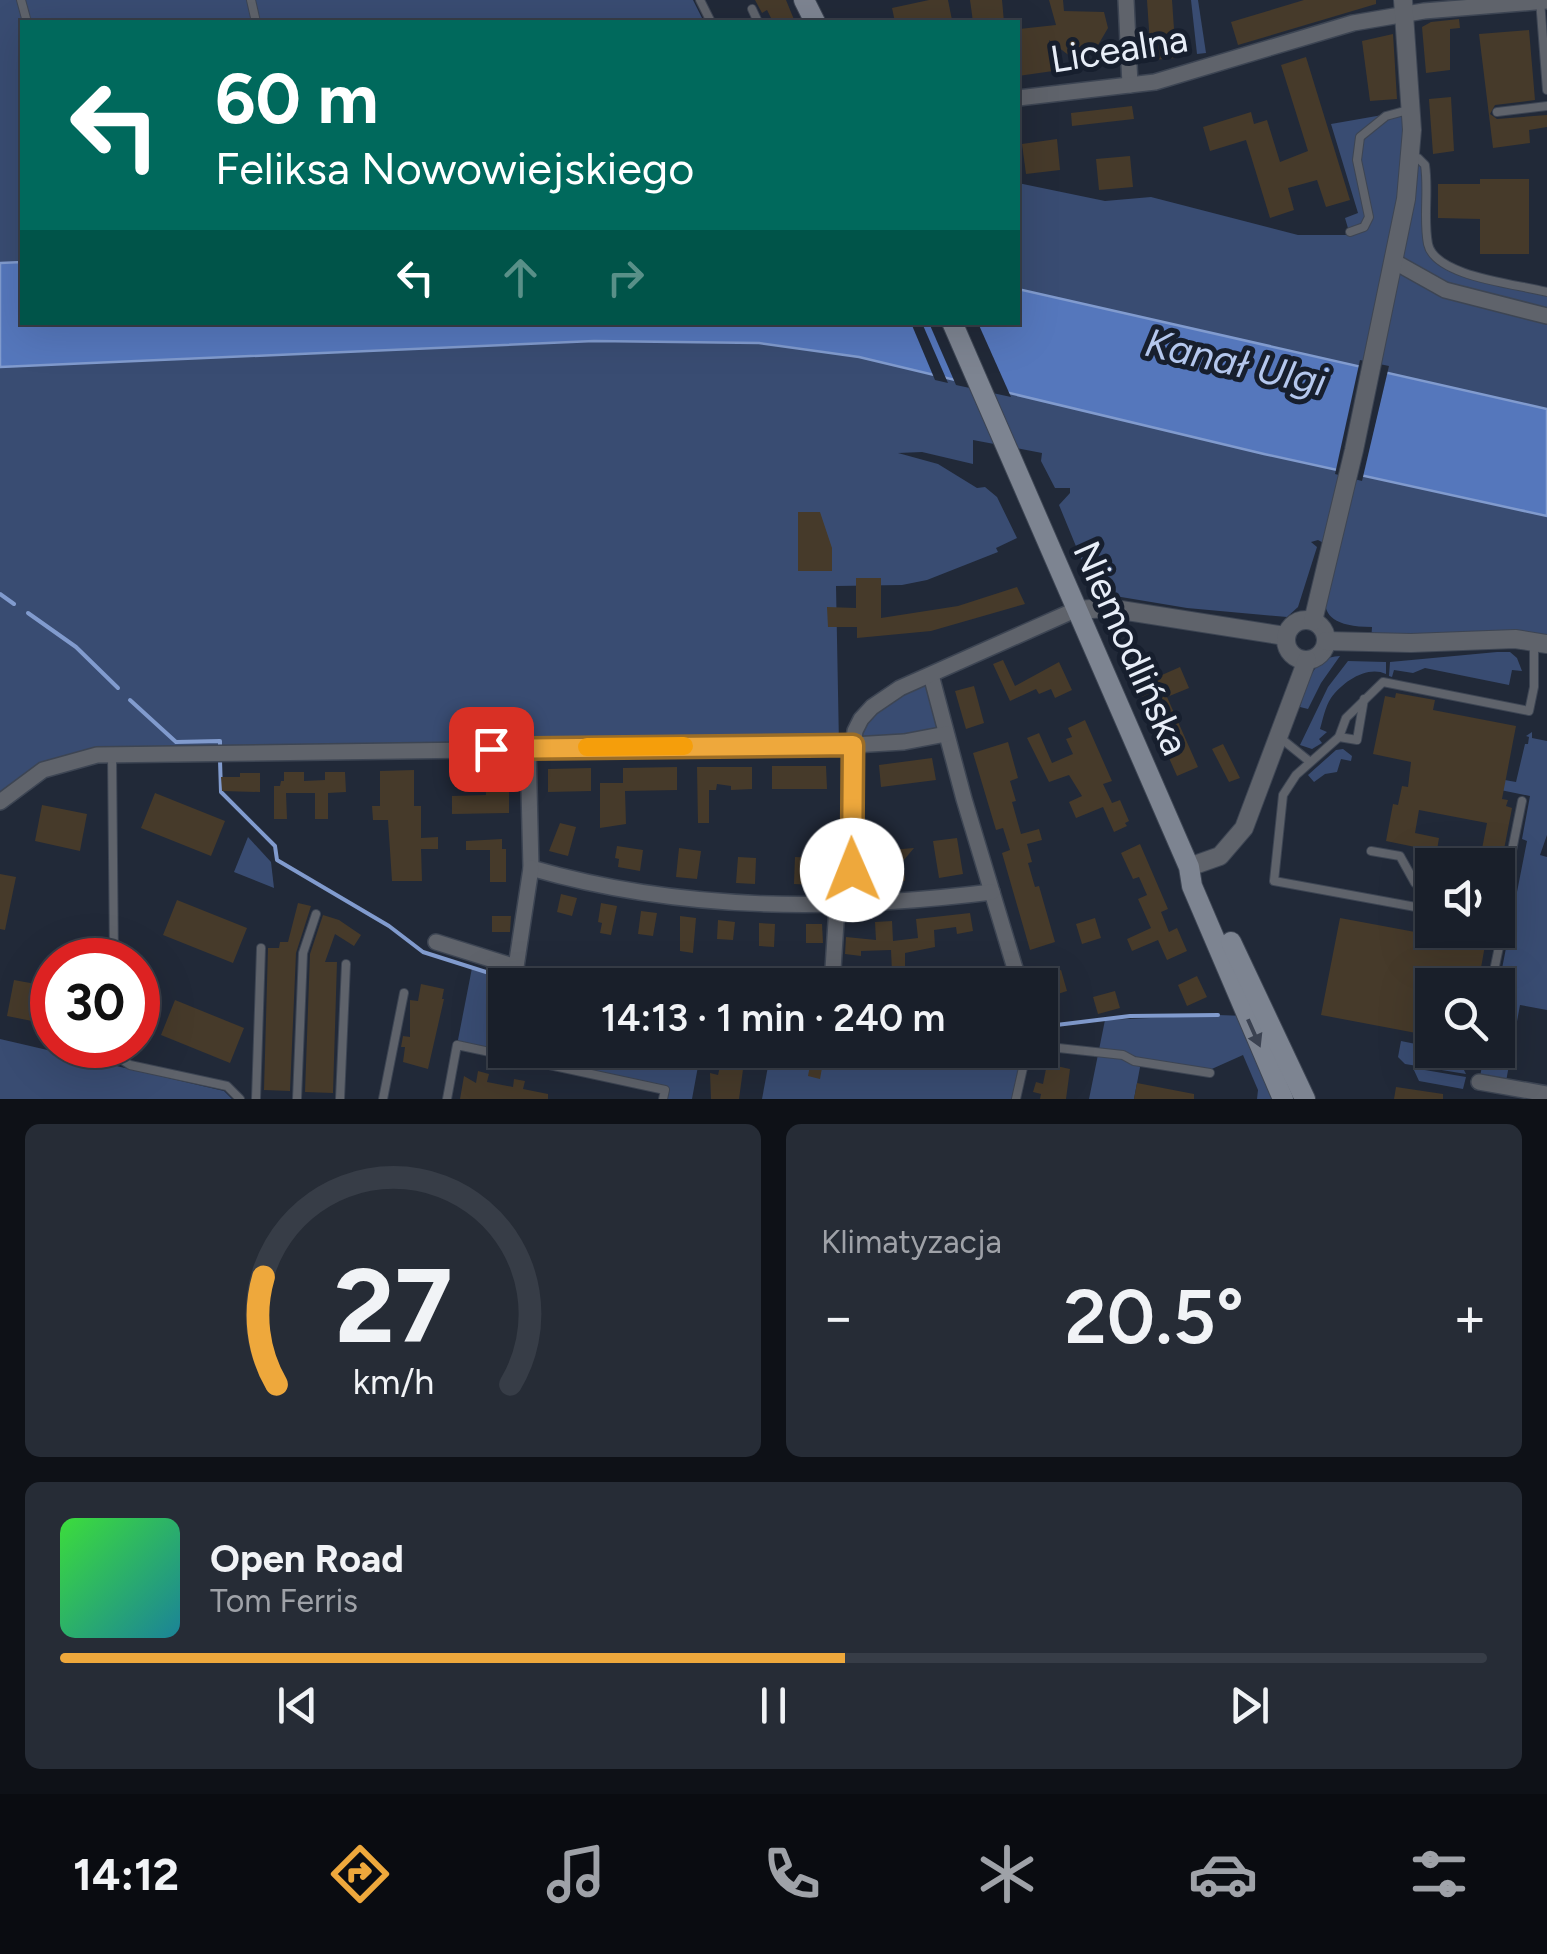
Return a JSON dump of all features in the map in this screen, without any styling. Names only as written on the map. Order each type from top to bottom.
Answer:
[{"type":"main road","name":"Niemodlińska","points":[[953,325],[1189,867],[1192,886],[1283,1099]]},
{"type":"main road","name":"Niemodlińska","points":[[1189,867],[1204,883],[1305,1099]]},
{"type":"street","points":[[1126,0],[1130,85]]},
{"type":"street","name":"Licealna","points":[[1020,98],[1182,76],[1403,7],[1542,1]]},
{"type":"street","points":[[1313,620],[1395,262],[1410,156],[1411,110],[1403,7]]},
{"type":"street","points":[[1395,262],[1446,290],[1547,316]]},
{"type":"street","points":[[835,968],[845,906],[853,745],[856,731],[872,707],[886,696],[1075,610],[1108,608],[1286,636]]},
{"type":"street","points":[[1189,867],[1239,834],[1306,660],[1320,654],[1326,641],[1323,628],[1313,620],[1292,624],[1286,636],[1288,650],[1306,660]]},
{"type":"street","points":[[1326,641],[1541,643]]},
{"type":"street","points":[[931,675],[1015,968]]},
{"type":"street","points":[[0,802],[57,764],[112,755],[853,745],[904,742],[946,734]]},
{"type":"street","points":[[436,942],[516,967],[531,868],[528,748]]},
{"type":"street","points":[[531,868],[661,896],[763,905],[845,906],[992,892]]},
{"type":"street","points":[[1479,1082],[1547,1094]]},
{"type":"lane","points":[[1542,1],[1547,90]]},
{"type":"lane","points":[[752,9],[757,20]]},
{"type":"lane","points":[[1497,112],[1547,106]]},
{"type":"lane","points":[[1350,232],[1364,227],[1369,217],[1357,160],[1360,137],[1386,116],[1411,110]]},
{"type":"lane","points":[[1410,156],[1425,165],[1429,249],[1438,261],[1456,270],[1547,292]]},
{"type":"lane","points":[[1415,907],[1274,881],[1283,796],[1309,761],[1339,737],[1346,718],[1383,682],[1529,711],[1541,643]]},
{"type":"lane","points":[[1339,737],[1358,740],[1364,699]]},
{"type":"lane","points":[[1278,736],[1309,761]]},
{"type":"lane","points":[[112,755],[114,938]]},
{"type":"lane","points":[[1260,786],[1283,796]]},
{"type":"lane","points":[[1512,848],[1522,802]]},
{"type":"lane","points":[[1370,851],[1400,856],[1415,883]]},
{"type":"lane","points":[[310,1099],[297,1098],[303,953],[316,914]]},
{"type":"lane","points":[[256,1099],[261,948]]},
{"type":"lane","points":[[340,1099],[346,964]]},
{"type":"lane","points":[[383,1099],[404,993]]},
{"type":"lane","points":[[447,1099],[457,1046],[665,1090],[663,1099]]},
{"type":"lane","points":[[1058,1048],[1123,1055],[1210,1073]]},
{"type":"lane","points":[[148,1068],[227,1086],[240,1099]]},
{"type":"lane","points":[[1016,1099],[1023,1068]]},
{"type":"shaded area","points":[[0,0],[693,0],[703,20],[20,20],[20,262],[0,263]]},
{"type":"shaded area","points":[[1191,0],[1198,0],[1206,53],[1197,54]]},
{"type":"shaded area","points":[[1411,110],[1410,156],[1425,165],[1427,241],[1445,266],[1547,292],[1547,409],[1020,289],[1020,183],[1105,201],[1151,197],[1298,235],[1350,235],[1345,218],[1358,213],[1331,124]]},
{"type":"shaded area","points":[[594,341],[759,343],[859,357],[1264,454],[1547,516],[1547,644],[1371,642],[1372,627],[1337,621],[1329,614],[1325,594],[1331,547],[1318,540],[1311,542],[1317,547],[1298,607],[1287,617],[1187,608],[1109,595],[1087,573],[1059,505],[1070,488],[1055,488],[1041,461],[1042,453],[973,440],[973,464],[922,452],[898,453],[938,464],[977,488],[985,487],[997,497],[1017,538],[996,548],[998,552],[927,580],[902,585],[836,586],[839,745],[74,759],[0,802],[0,367]]},
{"type":"shaded area","points":[[1510,652],[1522,671],[1512,670],[1509,685],[1425,668],[1413,673],[1394,670],[1389,676],[1390,662]]},
{"type":"shaded area","points":[[1340,656],[1308,709],[1300,707],[1317,667]]},
{"type":"shaded area","points":[[1348,661],[1386,662],[1386,674],[1364,673],[1342,686],[1326,709],[1320,729],[1327,732],[1319,739],[1322,743],[1312,749],[1300,745],[1328,687]]},
{"type":"shaded area","points":[[931,675],[946,734],[853,745],[861,719]]},
{"type":"shaded area","points":[[1532,732],[1532,738],[1547,741],[1547,835],[1540,855],[1547,857],[1547,1010],[1520,1005],[1515,1032],[1515,968],[1502,968],[1506,948],[1515,948],[1515,902],[1527,841],[1522,839],[1530,796],[1442,778],[1443,769],[1516,782],[1528,744],[1526,736]]},
{"type":"shaded area","points":[[1343,749],[1352,756],[1351,761],[1341,759],[1337,772],[1314,782],[1308,775],[1336,750]]},
{"type":"shaded area","points":[[248,837],[271,862],[274,888],[234,872]]},
{"type":"shaded area","points":[[472,968],[488,973],[488,1052],[457,1045]]},
{"type":"shaded area","points":[[1246,1016],[1283,1099],[1257,1099],[1258,1090],[1243,1055],[1205,1072],[1141,1062],[1134,1099],[1089,1099],[1105,1020]]},
{"type":"shaded area","points":[[0,1039],[30,1046],[30,1068],[125,1068],[224,1091],[232,1099],[0,1099]]},
{"type":"shaded area","points":[[1401,1041],[1415,1044],[1415,1066],[1405,1064],[1398,1057]]},
{"type":"shaded area","points":[[561,1068],[698,1068],[692,1099],[663,1099],[665,1091]]},
{"type":"shaded area","points":[[768,1068],[1023,1068],[1016,1099],[762,1099]]},
{"type":"shaded area","points":[[1413,1068],[1466,1077],[1463,1089],[1419,1081]]},
{"type":"shaded area","points":[[1429,1068],[1463,1068],[1466,1074]]},
{"type":"shaded area","points":[[1482,1068],[1508,1068],[1505,1087],[1479,1082]]},
{"type":"water","name":"Kanał Ulgi","points":[[20,262],[20,325],[1020,325],[1020,289],[1547,409],[1547,516],[1264,454],[859,357],[759,343],[594,341],[0,367],[0,263]]},
{"type":"pier","points":[[912,325],[923,325],[948,383],[935,380]]},
{"type":"pier","points":[[930,325],[979,325],[1011,397],[956,385]]},
{"type":"pier","points":[[1360,360],[1389,366],[1362,481],[1335,474]]},
{"type":"building","points":[[755,0],[786,0],[794,20],[772,20],[767,10],[762,13]]},
{"type":"building","points":[[948,0],[952,20],[895,20],[892,8]]},
{"type":"building","points":[[970,0],[1002,0],[1004,20],[973,20]]},
{"type":"building","points":[[1049,0],[1063,0],[1064,11],[1104,12],[1108,28],[1094,52],[1071,57],[1049,40],[1053,71],[1020,76],[1020,29],[1056,25]]},
{"type":"building","points":[[1147,0],[1172,0],[1176,58],[1151,60]]},
{"type":"building","points":[[1304,0],[1376,0],[1376,4],[1238,45],[1231,22]]},
{"type":"building","points":[[1459,19],[1460,28],[1450,29],[1450,70],[1426,73],[1422,27]]},
{"type":"building","points":[[1529,30],[1535,100],[1495,105],[1490,114],[1497,119],[1547,115],[1547,127],[1529,130],[1530,143],[1493,148],[1479,34]]},
{"type":"building","points":[[1393,34],[1397,99],[1370,101],[1362,41]]},
{"type":"building","points":[[1306,57],[1350,200],[1326,207],[1317,180],[1288,188],[1294,210],[1270,218],[1246,140],[1210,151],[1203,127],[1251,112],[1254,124],[1267,120],[1280,162],[1308,151],[1281,65]]},
{"type":"building","points":[[1451,97],[1454,151],[1433,154],[1429,99]]},
{"type":"building","points":[[1132,106],[1134,119],[1072,126],[1071,113]]},
{"type":"building","points":[[1057,139],[1060,170],[1026,174],[1022,144]]},
{"type":"building","points":[[1130,156],[1133,187],[1099,190],[1096,159]]},
{"type":"building","points":[[1480,179],[1529,179],[1529,254],[1480,254],[1480,219],[1438,218],[1438,184],[1480,184]]},
{"type":"building","points":[[798,512],[820,512],[832,548],[832,571],[798,571]]},
{"type":"building","points":[[856,578],[881,578],[881,618],[958,606],[1017,587],[1025,604],[931,631],[857,638],[857,627],[828,627],[827,607],[856,608]]},
{"type":"building","points":[[1003,660],[1015,686],[1059,662],[1072,690],[1055,698],[1051,689],[1039,694],[1036,689],[1010,701],[993,664]]},
{"type":"building","points":[[1180,667],[1189,688],[1167,697],[1198,767],[1177,776],[1137,686]]},
{"type":"building","points":[[974,686],[984,723],[966,729],[955,691]]},
{"type":"building","points":[[1396,693],[1435,700],[1433,710],[1516,726],[1502,799],[1508,800],[1506,806],[1512,808],[1504,848],[1482,848],[1487,823],[1419,810],[1415,833],[1439,838],[1437,848],[1386,841],[1393,804],[1398,805],[1402,786],[1408,787],[1411,762],[1373,754],[1385,696],[1395,698]]},
{"type":"building","points":[[1085,720],[1112,781],[1103,784],[1112,803],[1120,800],[1129,821],[1114,832],[1103,807],[1076,818],[1069,802],[1082,796],[1069,775],[1049,782],[1027,738],[1039,733],[1052,763],[1073,754],[1066,739],[1072,737],[1068,728]]},
{"type":"building","points":[[1008,742],[1018,778],[1010,781],[1021,834],[1039,829],[1042,840],[1027,844],[1032,862],[1028,863],[1055,942],[1030,950],[1002,853],[1010,850],[1003,828],[996,830],[973,753]]},
{"type":"building","points":[[1223,744],[1240,778],[1229,782],[1212,749]]},
{"type":"building","points":[[932,758],[936,780],[881,787],[879,765]]},
{"type":"building","points":[[772,766],[826,766],[827,789],[772,789]]},
{"type":"building","points":[[677,767],[677,790],[625,791],[626,824],[600,828],[600,783],[623,783],[623,768]]},
{"type":"building","points":[[697,767],[752,767],[752,789],[731,790],[731,786],[717,784],[716,790],[709,790],[709,823],[698,823]]},
{"type":"building","points":[[591,768],[591,791],[548,792],[548,769]]},
{"type":"building","points":[[414,770],[414,806],[421,806],[421,838],[438,837],[438,849],[421,849],[422,881],[392,881],[388,820],[373,820],[372,806],[380,806],[380,771]]},
{"type":"building","points":[[490,770],[509,770],[509,813],[452,814],[452,796],[486,795],[485,777],[490,777]]},
{"type":"building","points":[[284,772],[304,772],[304,781],[325,780],[325,772],[345,772],[346,792],[328,793],[328,819],[315,819],[315,793],[286,793],[287,819],[274,819],[274,786],[284,781]]},
{"type":"building","points":[[240,773],[260,773],[260,792],[222,791],[221,777],[240,777]]},
{"type":"building","points":[[155,793],[225,821],[211,856],[141,828]]},
{"type":"building","points":[[42,805],[87,814],[80,851],[35,841]]},
{"type":"building","points":[[560,823],[576,827],[568,856],[549,851]]},
{"type":"building","points":[[957,838],[963,874],[939,878],[933,841]]},
{"type":"building","points":[[502,839],[502,849],[506,849],[506,882],[490,882],[490,850],[466,850],[466,841]]},
{"type":"building","points":[[1140,844],[1168,909],[1161,912],[1169,932],[1177,928],[1187,951],[1167,960],[1158,940],[1132,951],[1127,939],[1151,928],[1138,899],[1147,895],[1139,877],[1133,879],[1121,853]]},
{"type":"building","points":[[617,846],[643,850],[640,871],[618,867]]},
{"type":"building","points":[[679,848],[701,851],[697,879],[676,877]]},
{"type":"building","points":[[914,848],[903,861],[905,881],[881,883],[878,851]]},
{"type":"building","points":[[738,857],[756,858],[755,884],[736,883]]},
{"type":"building","points":[[795,857],[817,858],[816,885],[794,884]]},
{"type":"building","points":[[0,874],[16,877],[5,930],[0,929]]},
{"type":"building","points":[[561,894],[577,898],[572,916],[557,912]]},
{"type":"building","points":[[177,900],[247,928],[233,963],[163,935]]},
{"type":"building","points":[[298,903],[311,906],[296,953],[290,1091],[264,1090],[268,948],[279,948],[280,942],[288,942]]},
{"type":"building","points":[[601,903],[617,906],[611,935],[600,933]]},
{"type":"building","points":[[641,911],[657,913],[653,936],[638,934]]},
{"type":"building","points":[[970,913],[973,931],[957,934],[956,927],[934,930],[935,947],[905,953],[905,968],[892,968],[891,950],[861,951],[861,956],[845,954],[846,937],[876,940],[875,922],[892,921],[893,941],[918,938],[916,919]]},
{"type":"building","points":[[323,915],[339,920],[361,935],[354,946],[335,934],[325,962],[337,962],[333,1093],[305,1092],[310,954]]},
{"type":"building","points":[[492,916],[511,916],[510,932],[492,932]]},
{"type":"building","points":[[680,916],[696,918],[693,953],[680,951]]},
{"type":"building","points":[[1095,918],[1101,938],[1082,944],[1076,924]]},
{"type":"building","points":[[1340,918],[1415,932],[1415,948],[1484,948],[1481,968],[1415,968],[1415,1033],[1321,1015]]},
{"type":"building","points":[[718,920],[735,922],[733,940],[717,939]]},
{"type":"building","points":[[759,923],[775,924],[774,947],[759,946]]},
{"type":"building","points":[[806,924],[822,924],[823,943],[806,943]]},
{"type":"building","points":[[1061,970],[1067,991],[1058,994]]},
{"type":"building","points":[[1197,976],[1207,997],[1187,1006],[1178,985]]},
{"type":"building","points":[[14,980],[30,983],[30,1021],[7,1016]]},
{"type":"building","points":[[421,984],[444,989],[428,1069],[403,1062],[405,1047],[401,1047],[403,1036],[410,1037],[410,1000],[418,1001]]},
{"type":"building","points":[[1115,991],[1120,1008],[1098,1014],[1093,997]]},
{"type":"building","points":[[175,1000],[244,1028],[230,1063],[161,1035]]},
{"type":"building","points":[[720,1068],[743,1068],[739,1099],[711,1099],[710,1073],[718,1075]]},
{"type":"building","points":[[810,1068],[822,1068],[820,1079],[808,1076]]},
{"type":"building","points":[[1046,1068],[1070,1069],[1066,1099],[1040,1099],[1041,1094],[1033,1092],[1036,1082],[1043,1084]]},
{"type":"building","points":[[478,1071],[489,1074],[487,1082],[513,1087],[514,1079],[525,1081],[523,1089],[548,1094],[548,1099],[460,1099],[464,1076],[476,1083]]},
{"type":"building","points":[[1137,1083],[1194,1094],[1194,1099],[1134,1099]]},
{"type":"building","points":[[1396,1087],[1443,1094],[1443,1099],[1394,1099]]},
{"type":"waterway","points":[[0,594],[14,604]]},
{"type":"waterway","points":[[28,613],[76,647],[118,688]]},
{"type":"waterway","points":[[130,700],[176,742],[220,741],[220,750]]},
{"type":"waterway","points":[[220,760],[221,792],[275,846],[277,860],[389,926],[423,952],[488,973]]},
{"type":"waterway","points":[[1058,1025],[1130,1016],[1218,1015]]},
{"type":"slow traffic","points":[[587,747],[684,746]]},
{"type":"route","points":[[491,749],[853,745],[852,870]]}]
